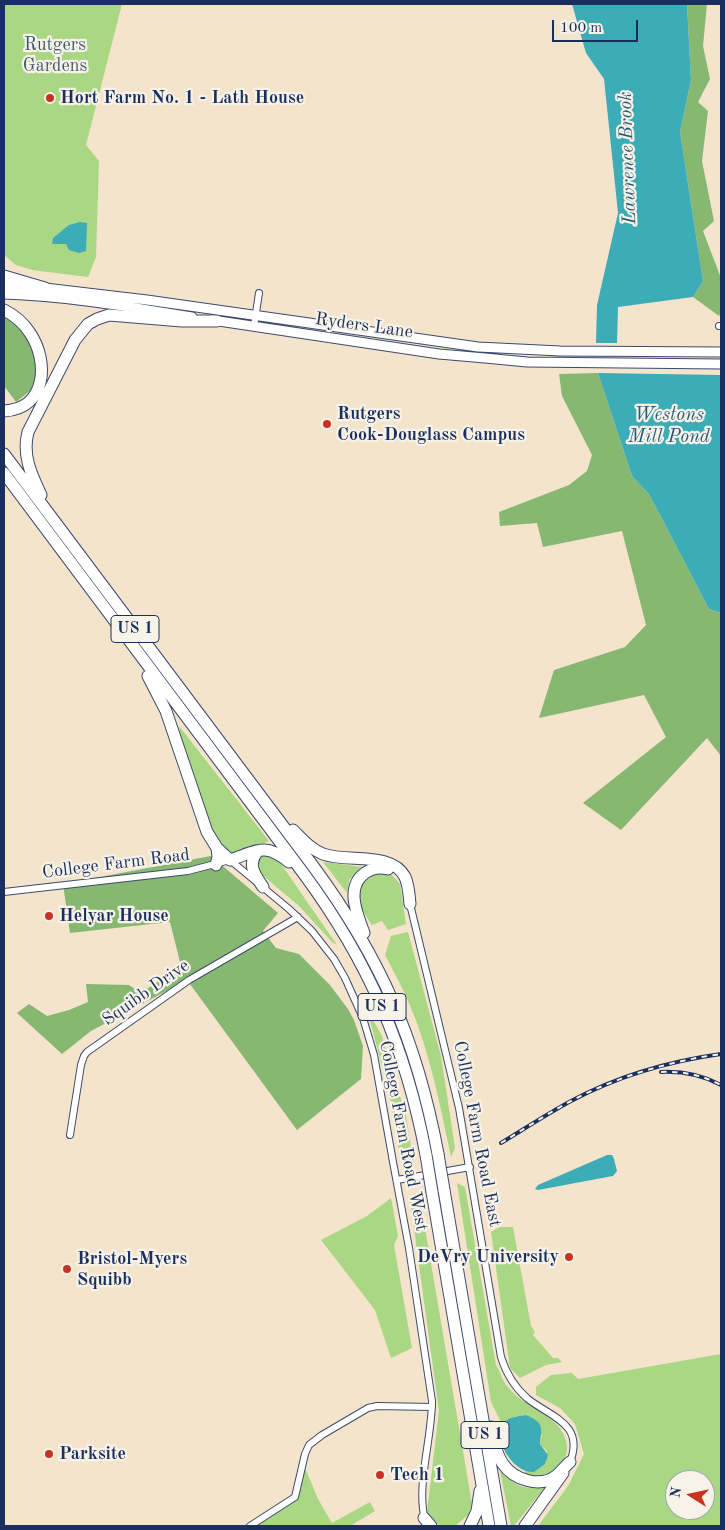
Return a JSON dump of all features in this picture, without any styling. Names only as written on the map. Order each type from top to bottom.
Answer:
[{"type":"highway","points":[[4,276],[45,288]]},
{"type":"highway","points":[[4,310],[20,320],[32,336],[40,355],[42,372],[39,386],[30,401],[17,408],[4,411]]},
{"type":"highway","points":[[48,523],[28,468],[26,441],[31,424],[81,331],[93,321],[109,315],[182,321],[217,321]]},
{"type":"highway","name":"US 1","points":[[4,454],[48,523],[126,636],[329,909],[351,944],[380,1001],[396,1039],[409,1080],[426,1155],[489,1526]]},
{"type":"highway","name":"US 1","points":[[4,473],[48,523],[262,799],[338,901],[372,956],[393,1000],[414,1053],[426,1094],[438,1154],[500,1526]]},
{"type":"highway","points":[[4,484],[14,498],[48,523]]},
{"type":"highway","points":[[126,636],[160,697],[204,825],[217,848],[230,860],[266,849],[275,851],[304,874]]},
{"type":"highway","points":[[262,799],[304,841],[318,852],[333,857],[379,861],[394,865],[406,878],[410,904]]},
{"type":"highway","points":[[216,865],[218,857],[217,848]]},
{"type":"highway","points":[[256,852],[252,859],[252,867],[263,887]]},
{"type":"highway","points":[[372,956],[355,904],[355,892],[361,877],[368,871],[376,868],[392,870],[403,881],[410,904]]},
{"type":"highway","points":[[470,1344],[484,1391],[493,1436],[504,1465],[518,1477],[536,1482],[555,1476],[570,1462]]},
{"type":"highway","points":[[525,1526],[559,1481],[570,1462]]},
{"type":"highway","points":[[470,1526],[477,1511],[480,1492],[479,1469]]},
{"type":"main road","name":"Ryders Lane","points":[[4,286],[45,288],[255,315],[458,345],[519,350],[721,352]]},
{"type":"main road","name":"Ryders Lane","points":[[4,294],[92,302],[464,356],[527,362],[721,364]]},
{"type":"street","points":[[254,326],[258,293]]},
{"type":"street","name":"College Farm Road","points":[[4,892],[188,871],[230,860]]},
{"type":"street","name":"College Farm Road West","points":[[230,860],[312,931],[334,959],[364,1018],[374,1055],[397,1180],[426,1357],[432,1407],[422,1498],[427,1524]]},
{"type":"street","name":"College Farm Road East","points":[[410,904],[460,1108],[503,1364],[512,1380],[526,1397],[556,1416],[567,1426],[573,1444],[570,1462]]},
{"type":"street","name":"Squibb Drive","points":[[70,1135],[82,1061],[87,1052],[189,980],[298,917]]},
{"type":"street","points":[[397,1180],[470,1167]]},
{"type":"street","points":[[250,1526],[295,1497],[305,1454],[309,1445],[322,1435],[368,1408],[377,1406],[432,1407]]},
{"type":"green space","name":"Rutgers Gardens","points":[[4,4],[122,4],[86,145],[99,161],[96,257],[88,277],[32,270],[16,265],[4,255]]},
{"type":"green space","points":[[687,4],[707,4],[703,46],[710,79],[698,102],[708,111],[702,161],[714,221],[703,231],[721,278],[721,312],[719,316],[693,297],[703,281],[680,132],[691,80]]},
{"type":"green space","points":[[4,316],[8,317],[30,339],[37,372],[31,390],[16,402],[4,386]]},
{"type":"green space","points":[[598,373],[632,476],[649,494],[709,609],[721,613],[721,756],[707,738],[621,830],[583,803],[666,737],[644,695],[539,718],[554,670],[625,647],[646,625],[622,531],[543,547],[537,523],[500,526],[499,512],[569,485],[587,471],[592,455],[562,396],[559,374]]},
{"type":"green space","points":[[179,726],[269,841],[232,856],[219,846],[208,823],[183,754]]},
{"type":"green space","points":[[266,855],[279,861],[337,945],[299,906],[260,873],[255,864],[258,857]]},
{"type":"green space","points":[[211,856],[278,913],[263,931],[276,948],[299,954],[330,985],[354,1020],[363,1046],[361,1079],[297,1130],[187,980],[91,1031],[62,1054],[17,1013],[29,1004],[47,1016],[69,1010],[88,1002],[86,984],[129,985],[141,993],[181,966],[170,922],[70,933],[63,884]]},
{"type":"green space","points":[[323,862],[363,867],[349,880],[347,893]]},
{"type":"green space","points":[[378,872],[392,875],[400,884],[406,924],[388,930],[382,921],[372,925],[362,909],[358,896],[359,890],[369,878]]},
{"type":"green space","points":[[408,932],[441,1056],[455,1148],[451,1157],[434,1079],[423,1040],[406,997],[385,955],[391,936]]},
{"type":"green space","points":[[367,1009],[382,1036],[406,1116],[414,1164],[405,1164],[400,1157],[390,1097]]},
{"type":"green space","points":[[457,1183],[465,1187],[496,1365],[505,1384],[512,1392],[553,1421],[560,1428],[567,1443],[564,1459],[557,1468],[549,1473],[528,1477],[524,1471],[534,1472],[545,1464],[547,1451],[540,1444],[542,1436],[526,1415],[517,1416],[502,1424],[491,1402]]},
{"type":"green space","points":[[419,1193],[472,1504],[468,1515],[455,1526],[440,1526],[427,1512],[439,1411],[410,1199]]},
{"type":"green space","points":[[391,1198],[398,1236],[394,1245],[412,1348],[391,1358],[375,1310],[321,1240],[367,1216]]},
{"type":"green space","points":[[499,1227],[513,1227],[531,1326],[535,1332],[533,1335],[553,1358],[558,1358],[562,1362],[546,1365],[520,1378],[510,1368],[491,1232]]},
{"type":"green space","points":[[721,1354],[721,1526],[538,1526],[568,1486],[584,1454],[575,1424],[560,1408],[536,1395],[536,1387],[551,1375],[572,1373],[578,1379]]},
{"type":"green space","points":[[303,1463],[318,1499],[332,1523],[370,1502],[375,1511],[350,1526],[250,1526],[295,1497]]},
{"type":"green space","points":[[500,1471],[520,1486],[530,1488],[545,1487],[514,1526],[511,1526]]},
{"type":"water","name":"Lawrence Brook","points":[[572,4],[687,4],[691,80],[680,132],[703,281],[693,297],[618,307],[617,343],[596,343],[597,305],[618,213],[604,79],[586,53]]},
{"type":"water","points":[[80,222],[87,223],[86,251],[79,253],[69,250],[66,244],[52,244],[53,238],[69,225]]},
{"type":"water","name":"Westons Mill Pond","points":[[598,373],[721,375],[721,613],[709,609],[649,494],[632,476]]},
{"type":"water","points":[[607,1155],[612,1155],[614,1159],[617,1171],[613,1176],[535,1189],[538,1185]]},
{"type":"water","points":[[526,1415],[539,1423],[541,1429],[540,1444],[548,1455],[545,1464],[534,1472],[526,1471],[512,1461],[506,1454],[500,1437],[501,1429],[508,1419]]},
{"type":"railway","points":[[501,1143],[588,1092],[625,1077],[682,1061],[721,1054]]},
{"type":"railway","points":[[661,1072],[692,1074],[721,1085]]},
{"type":"place","name":"Hort Farm No. 1 - Lath House","points":[[50,98]]},
{"type":"place","name":"Rutgers Cook-Douglass Campus","points":[[327,424]]},
{"type":"place","name":"Helyar House","points":[[49,916]]},
{"type":"place","name":"DeVry University","points":[[569,1257]]},
{"type":"place","name":"Bristol-Myers Squibb","points":[[67,1269]]},
{"type":"place","name":"Parksite","points":[[49,1454]]},
{"type":"place","name":"Tech 1","points":[[380,1475]]}]
